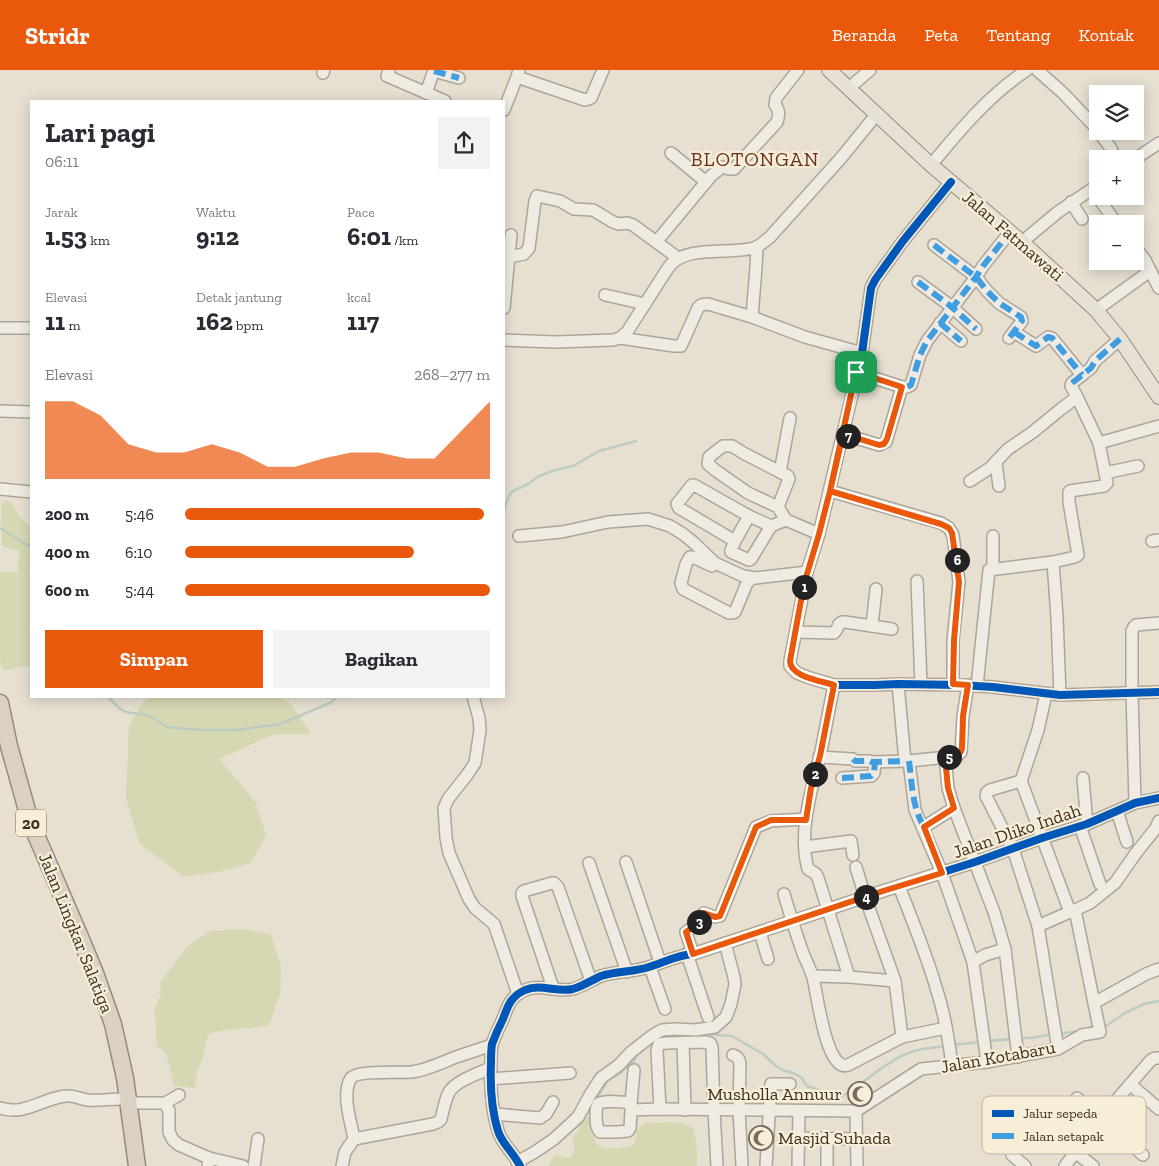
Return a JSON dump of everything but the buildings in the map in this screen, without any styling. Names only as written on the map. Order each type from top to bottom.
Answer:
[{"type":"highway","name":"Jalan Lingkar Salatiga","points":[[0,703],[26,822]]},
{"type":"highway","name":"Jalan Lingkar Salatiga","points":[[0,750],[12,798],[26,822],[80,936],[104,998],[122,1059],[128,1166]]},
{"type":"highway","name":"Jalan Lingkar Salatiga","points":[[124,1101],[137,1166]]},
{"type":"main road","name":"Jalan Fatmawati","points":[[829,70],[931,165],[1022,242],[1096,310],[1157,388]]},
{"type":"street","points":[[389,70],[387,76],[443,100]]},
{"type":"street","points":[[426,93],[434,70],[459,78]]},
{"type":"street","points":[[505,107],[518,73],[588,100],[591,98],[603,70]]},
{"type":"street","points":[[657,242],[706,182],[722,167],[734,169],[777,122],[780,114],[775,101],[798,70]]},
{"type":"street","points":[[849,88],[870,70]]},
{"type":"street","points":[[931,165],[970,120],[1006,85],[1027,70]]},
{"type":"street","points":[[1037,70],[1089,120]]},
{"type":"street","points":[[620,338],[627,332],[670,264],[678,258],[691,254],[757,247],[770,237],[841,158],[876,115]]},
{"type":"street","points":[[1144,153],[1159,143]]},
{"type":"street","points":[[671,153],[706,182]]},
{"type":"street","points":[[951,182],[903,241],[875,280],[872,288],[862,353],[856,372],[830,491],[807,572],[790,666],[797,673],[834,685],[953,684],[1060,695],[1159,692]]},
{"type":"street","points":[[1022,242],[1071,202],[1089,191]]},
{"type":"street","points":[[509,257],[524,254],[529,248],[537,196],[560,202],[574,209],[593,210],[613,222],[633,225],[678,258]]},
{"type":"street","points":[[1071,202],[1082,219]]},
{"type":"street","points":[[856,372],[902,387],[907,387],[911,384],[923,348],[976,277],[982,266],[1010,232]]},
{"type":"street","points":[[505,298],[511,235]]},
{"type":"street","points":[[934,245],[976,277],[999,303],[1022,319],[1011,335],[1035,345],[1048,337],[1052,338],[1082,375]]},
{"type":"street","points":[[752,317],[757,247]]},
{"type":"street","points":[[1144,261],[1159,288]]},
{"type":"street","points":[[1096,310],[1150,271]]},
{"type":"street","points":[[918,282],[952,307],[976,330]]},
{"type":"street","points":[[605,295],[645,304]]},
{"type":"street","points":[[505,340],[586,342],[620,338],[681,346],[698,308],[701,305],[708,304],[752,317],[805,337],[862,353]]},
{"type":"street","points":[[940,323],[960,341]]},
{"type":"street","points":[[0,328],[30,328]]},
{"type":"street","points":[[819,757],[874,762],[907,761],[957,756],[961,752],[963,716],[972,686],[989,570],[1052,562],[1078,555],[1069,492],[1104,486],[1107,483],[1099,443],[1077,398],[1072,383],[1091,368],[1094,361],[1120,339]]},
{"type":"street","points":[[843,434],[879,445],[884,444],[902,387]]},
{"type":"street","points":[[970,481],[996,463],[1008,449],[1077,398]]},
{"type":"street","points":[[0,412],[30,412]]},
{"type":"street","points":[[780,472],[790,418]]},
{"type":"street","points":[[1099,443],[1159,426]]},
{"type":"street","points":[[778,507],[789,479],[788,476],[732,446],[723,446],[710,456],[708,464],[727,479],[748,493],[778,507],[786,520],[819,534]]},
{"type":"street","points":[[996,463],[999,486]]},
{"type":"street","points":[[1105,473],[1138,466]]},
{"type":"street","points":[[735,541],[679,508],[677,504],[692,485],[771,526]]},
{"type":"street","points":[[0,489],[30,492]]},
{"type":"street","points":[[830,491],[941,524],[950,529],[954,543],[959,582],[954,640],[953,684]]},
{"type":"street","points":[[749,516],[730,550],[751,560],[771,526],[786,520]]},
{"type":"street","points":[[519,536],[562,532],[608,522],[648,519],[670,526],[715,563],[749,580]]},
{"type":"street","points":[[993,536],[993,569]]},
{"type":"street","points":[[749,580],[735,612],[732,613],[683,589],[681,585],[686,564],[691,557],[749,580],[807,572]]},
{"type":"street","points":[[1052,562],[1057,617],[1060,695]]},
{"type":"street","points":[[917,581],[921,684]]},
{"type":"street","points":[[872,626],[876,589]]},
{"type":"street","points":[[796,632],[834,633],[838,624],[842,622],[892,629]]},
{"type":"street","points":[[1135,803],[1132,692],[1133,628],[1138,625],[1159,623]]},
{"type":"street","points":[[898,684],[907,761],[916,810],[942,873],[973,962],[986,1062]]},
{"type":"street","points":[[834,685],[811,788],[806,820],[805,847],[807,868],[818,876],[849,977]]},
{"type":"street","points":[[1046,694],[1038,730],[1021,781],[990,790],[986,796],[1013,849],[1038,926],[1056,1039]]},
{"type":"street","points":[[473,698],[480,718],[475,762],[448,799],[444,808],[449,853],[471,903],[494,924],[518,994],[514,996],[509,1004],[492,1044],[490,1073],[494,1114],[502,1141],[519,1164],[554,1139],[578,1117],[600,1078],[620,1065],[631,1052],[653,1035],[662,1030],[676,1029],[714,1032]]},
{"type":"street","points":[[945,757],[948,788],[954,808],[976,862],[1006,950],[1018,1057]]},
{"type":"street","points":[[842,778],[871,776],[874,773],[874,762]]},
{"type":"street","points":[[1083,778],[1083,825],[1100,884]]},
{"type":"street","name":"Jalan Kotabaru","points":[[856,1111],[918,1070],[1018,1057],[1056,1039],[1100,1032],[1072,911],[1021,781]]},
{"type":"street","name":"Jalan Dliko Indah","points":[[518,994],[534,987],[562,990],[573,989],[612,973],[627,972],[655,965],[724,944],[976,862],[1083,825],[1135,803],[1159,798]]},
{"type":"street","points":[[924,827],[954,808]]},
{"type":"street","points":[[1117,812],[1127,842]]},
{"type":"street","points":[[718,1166],[714,1110],[714,1032],[690,954],[686,932],[699,923],[704,913],[715,917],[720,916],[756,827],[771,820],[806,820]]},
{"type":"street","points":[[1038,926],[1090,903],[1103,894],[1115,883],[1156,828],[1159,821]]},
{"type":"street","points":[[805,847],[851,841],[853,855]]},
{"type":"street","points":[[626,862],[655,965],[665,1009]]},
{"type":"street","points":[[589,863],[627,972]]},
{"type":"street","points":[[856,867],[895,981],[902,1037]]},
{"type":"street","points":[[552,988],[522,896],[524,891],[552,883],[558,887],[591,981]]},
{"type":"street","points":[[899,886],[933,975],[942,1006],[952,1066]]},
{"type":"street","points":[[784,894],[803,953],[813,976],[826,1042],[841,1065],[848,1065],[902,1037],[946,1028]]},
{"type":"street","points":[[760,932],[768,959]]},
{"type":"street","points":[[660,1109],[658,1046],[660,1043],[705,1042],[726,1017],[731,1004],[734,977],[724,944]]},
{"type":"street","points":[[973,962],[985,955],[1006,950]]},
{"type":"street","points":[[1094,1003],[1146,974],[1159,969]]},
{"type":"street","points":[[813,976],[895,981]]},
{"type":"street","points":[[684,1042],[685,1110]]},
{"type":"street","points":[[354,1139],[347,1101],[348,1087],[354,1076],[364,1073],[412,1072],[426,1069],[492,1044]]},
{"type":"street","points":[[733,1055],[737,1056],[740,1064],[739,1110],[742,1166]]},
{"type":"street","points":[[1120,1096],[1151,1060],[1159,1058]]},
{"type":"street","points":[[634,1070],[631,1106],[630,1128],[628,1131],[600,1132],[597,1128],[596,1114],[598,1105],[602,1102],[631,1106],[660,1109],[685,1110],[856,1111],[856,1166]]},
{"type":"street","points":[[342,1166],[345,1152],[354,1139],[421,1127],[438,1122],[441,1119],[449,1093],[464,1080],[490,1073],[570,1073]]},
{"type":"street","points":[[766,1166],[771,1084],[790,1084]]},
{"type":"street","points":[[1130,1084],[1144,1096]]},
{"type":"street","points":[[0,1108],[23,1110],[58,1097],[68,1096],[89,1100],[165,1103],[179,1095]]},
{"type":"street","points":[[1146,1098],[1159,1109]]},
{"type":"street","points":[[494,1114],[540,1118],[546,1114],[553,1102]]},
{"type":"street","points":[[165,1103],[169,1111],[170,1132],[173,1140],[179,1145],[209,1162],[243,1166]]},
{"type":"street","points":[[798,1111],[798,1166]]},
{"type":"street","points":[[254,1166],[258,1138]]},
{"type":"street","points":[[799,1138],[857,1139]]},
{"type":"street","points":[[827,1139],[827,1166]]},
{"type":"street","points":[[1065,1166],[1074,1154]]},
{"type":"street","points":[[1078,1154],[1093,1166]]},
{"type":"street","points":[[1012,1155],[1025,1166]]},
{"type":"green space","points":[[8,500],[19,516],[30,526],[30,665],[5,670],[2,668],[0,658],[0,571],[17,573],[20,551],[2,546],[1,508],[3,501]]},
{"type":"green space","points":[[149,698],[280,698],[291,704],[311,734],[274,734],[219,759],[255,801],[266,835],[251,863],[223,871],[184,877],[139,843],[126,798],[129,726],[141,705]]},
{"type":"green space","points":[[244,929],[271,935],[281,966],[280,994],[269,1025],[208,1034],[197,1072],[195,1088],[174,1086],[166,1053],[157,1046],[154,1010],[161,994],[160,983],[187,947],[210,931]]},
{"type":"green space","points":[[591,1115],[595,1142],[602,1147],[611,1149],[632,1146],[636,1140],[636,1130],[645,1123],[676,1122],[693,1128],[697,1147],[696,1166],[549,1166],[554,1155],[571,1158],[574,1148],[572,1137],[587,1117]]},
{"type":"waterway","points":[[505,505],[511,492],[539,476],[573,466],[599,451],[636,441]]},
{"type":"waterway","points":[[0,528],[30,546]]},
{"type":"waterway","points":[[109,698],[120,709],[126,712],[150,716],[167,727],[200,730],[237,730],[280,724],[330,703],[336,698]]},
{"type":"waterway","points":[[1103,1028],[1125,1013],[1144,1004],[1159,1001]]},
{"type":"waterway","points":[[1058,1034],[1080,1031]]},
{"type":"waterway","points":[[704,1034],[732,1036],[763,1054],[782,1070],[801,1077],[807,1086],[842,1096],[884,1066],[902,1056],[911,1052],[946,1046]]},
{"type":"waterway","points":[[1019,1038],[1032,1038],[1053,1034]]},
{"type":"waterway","points":[[658,1039],[674,1035]]},
{"type":"waterway","points":[[986,1041],[1013,1039]]},
{"type":"waterway","points":[[951,1045],[981,1042]]},
{"type":"waterway","points":[[595,1101],[608,1080],[621,1073],[633,1062],[639,1052]]},
{"type":"waterway","points":[[570,1131],[581,1124],[592,1105]]},
{"type":"marked path","points":[[434,71],[459,78]]},
{"type":"marked path","points":[[843,434],[879,445],[886,442],[902,387],[911,385],[920,355],[927,341],[1010,232]]},
{"type":"marked path","points":[[934,245],[976,277],[999,303],[1021,317],[1022,321],[1009,338]]},
{"type":"marked path","points":[[918,282],[952,307],[976,329]]},
{"type":"marked path","points":[[940,323],[961,341]]},
{"type":"marked path","points":[[1014,332],[1036,346],[1048,337],[1052,338],[1082,375]]},
{"type":"marked path","points":[[1072,383],[1091,368],[1095,361],[1120,339]]},
{"type":"marked path","points":[[856,372],[902,387]]},
{"type":"marked path","points":[[853,759],[855,761],[872,762],[905,761]]},
{"type":"marked path","points":[[909,761],[915,803],[924,827],[954,808]]},
{"type":"marked path","points":[[842,778],[871,776],[874,773],[875,762]]},
{"type":"cycle path","points":[[951,182],[903,241],[871,288],[862,353],[819,534],[807,572],[790,666],[797,673],[834,685],[960,685],[1060,695],[1159,692]]},
{"type":"cycle path","points":[[520,1166],[498,1131],[492,1105],[491,1054],[492,1044],[508,1006],[513,999],[525,990],[537,987],[561,990],[573,989],[601,976],[643,969],[676,957],[693,954],[1087,824],[1135,803],[1159,798]]},
{"type":"place","name":"Musholla Annuur","points":[[860,1094]]},
{"type":"place","name":"Masjid Suhada","points":[[761,1138]]},
{"type":"district","name":"BLOTONGAN","points":[[755,159]]},
{"type":"route","points":[[856,372],[830,491],[804,584],[790,661],[791,667],[797,673],[834,685],[820,756],[811,788],[806,820],[771,820],[756,827],[723,912],[718,917],[704,913],[699,923],[686,932],[693,954],[942,873],[924,827],[954,808],[948,788],[945,757],[957,756],[961,752],[963,716],[968,685],[953,684],[954,640],[959,582],[953,535],[949,528],[941,524],[830,491],[843,434],[879,445],[884,444],[902,387],[856,372]]}]
